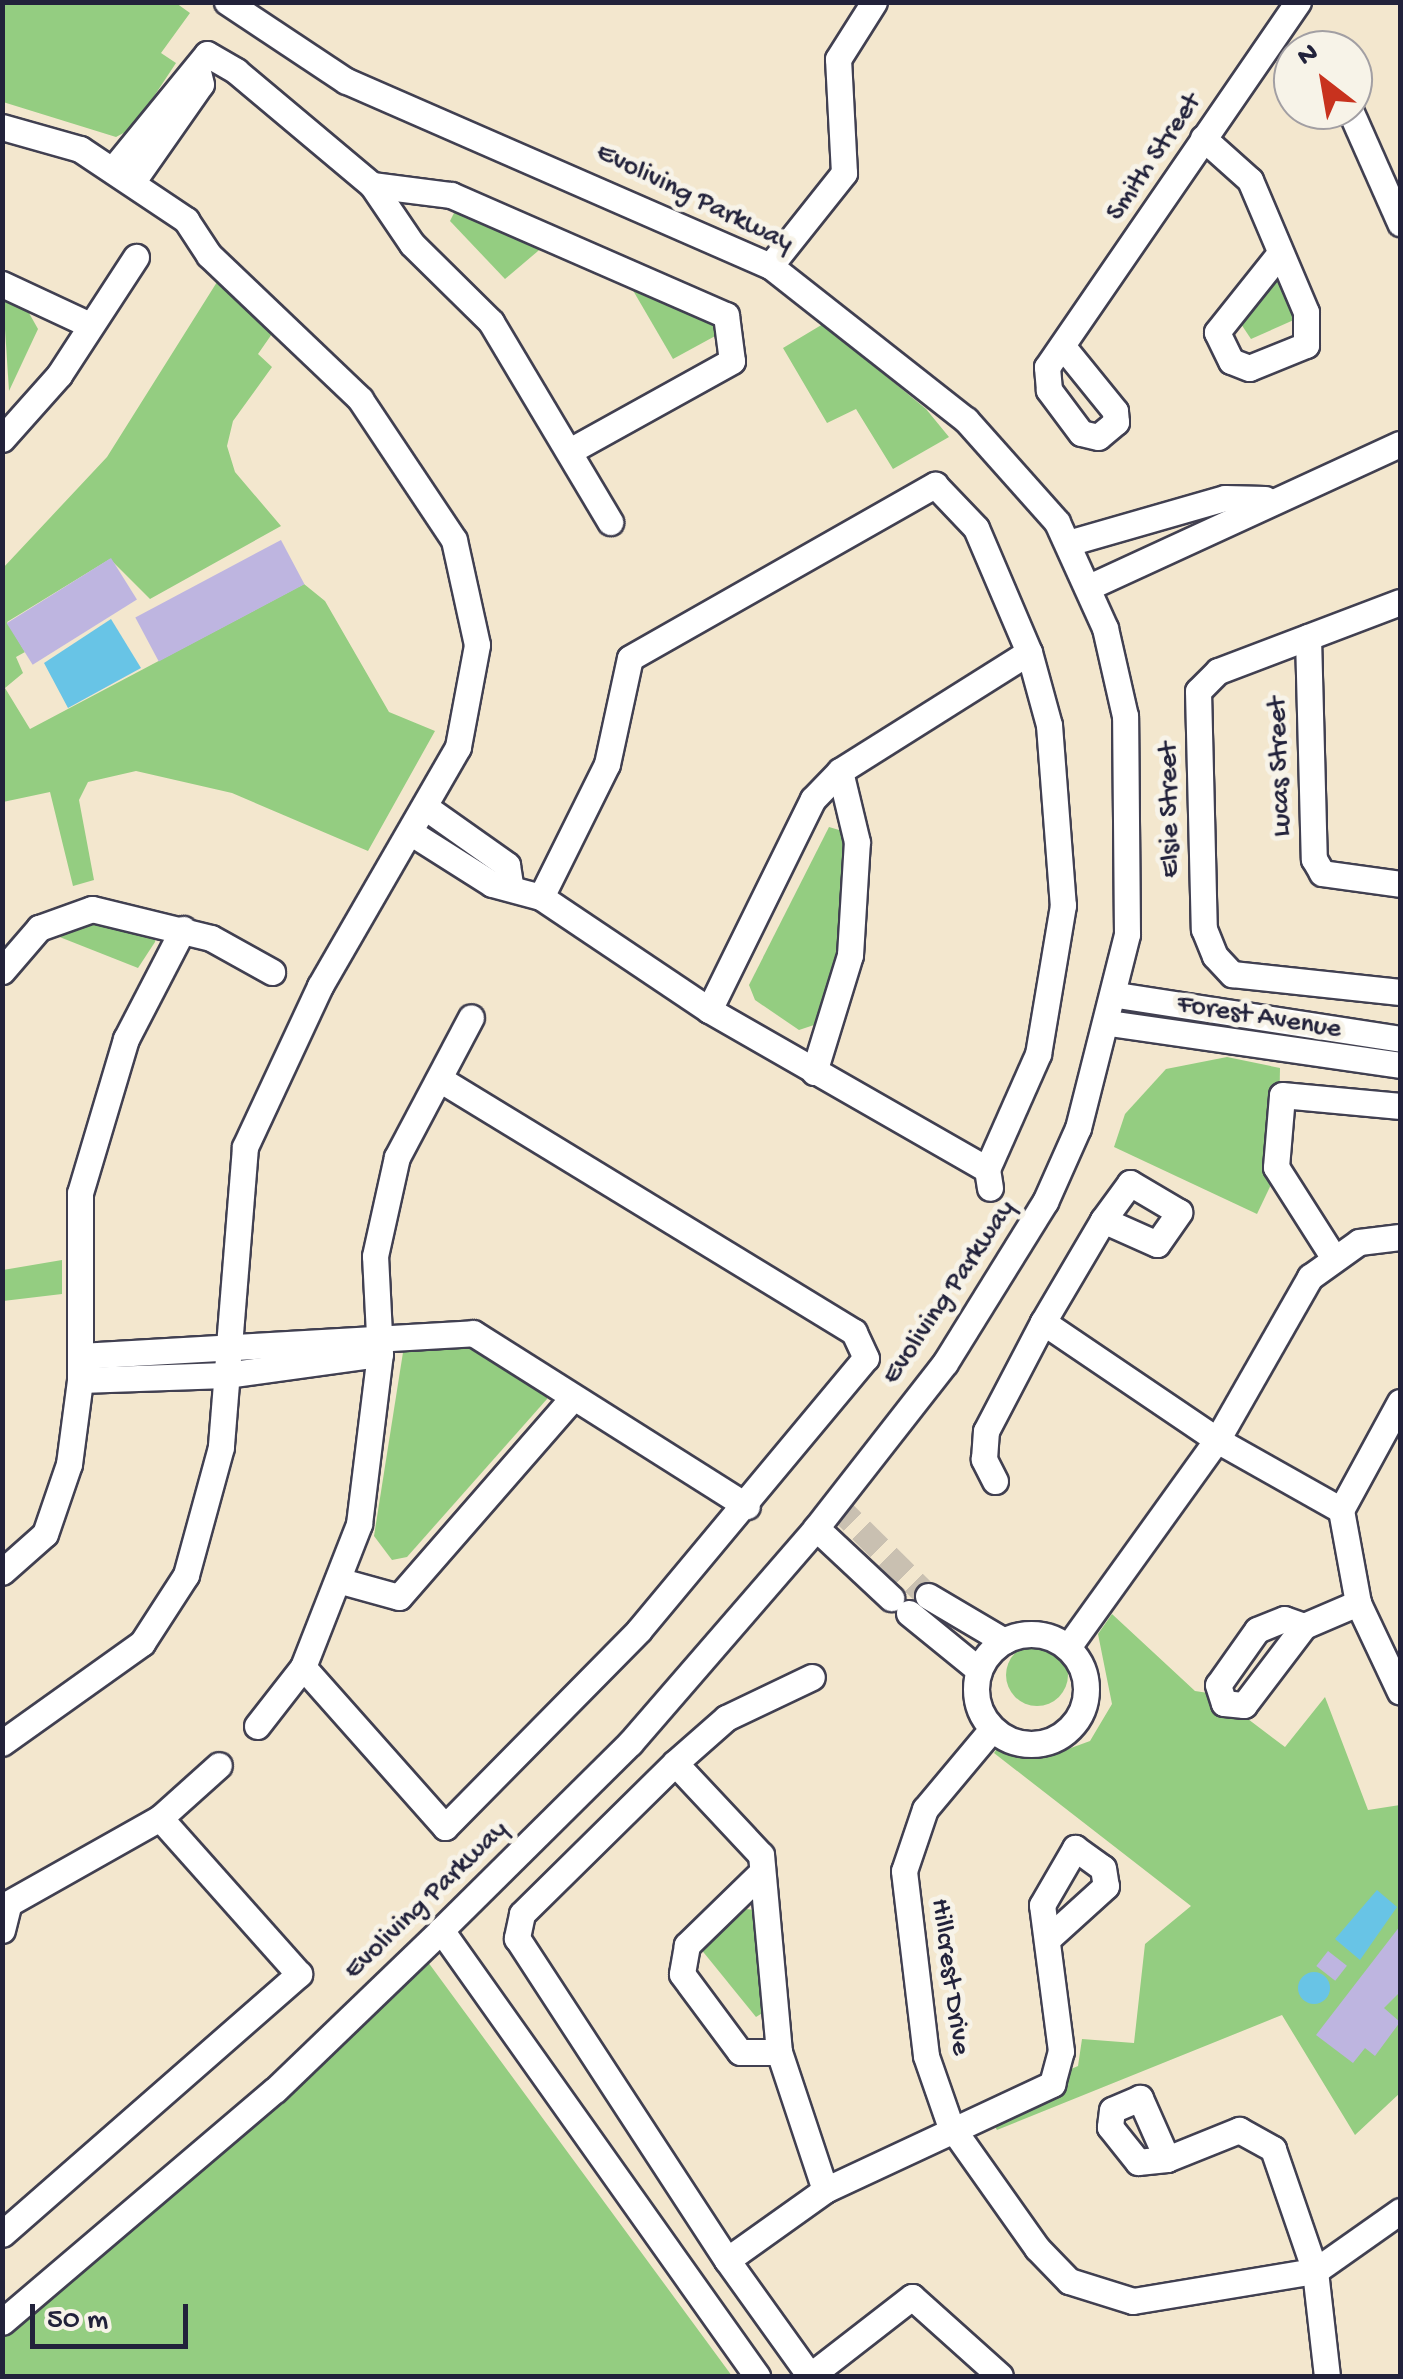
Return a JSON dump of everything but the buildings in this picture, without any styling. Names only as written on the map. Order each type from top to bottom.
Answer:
[{"type":"street","name":"Evoliving Parkway","points":[[2,2322],[275,2090],[441,1930],[630,1743],[816,1528],[1013,1262],[1071,1146],[1117,995],[1130,884],[1125,716],[1092,586],[1068,543],[966,420],[770,266],[346,81],[227,2]]},
{"type":"street","points":[[770,266],[844,173],[838,59],[874,2]]},
{"type":"street","name":"Smith Street","points":[[1290,30],[1298,2]]},
{"type":"street","points":[[124,175],[207,54],[236,71],[372,185],[412,244],[491,322],[574,450],[610,522]]},
{"type":"street","name":"Smith Street","points":[[1064,348],[1203,138],[1273,57]]},
{"type":"street","points":[[2,127],[53,138],[124,175],[186,220],[209,255],[360,399],[454,540],[476,609],[473,690],[428,810],[258,1109],[245,1148],[221,1447],[186,1575],[142,1643],[2,1743]]},
{"type":"street","points":[[1360,130],[1395,196],[1400,223]]},
{"type":"street","points":[[1203,138],[1250,180],[1280,253],[1311,337],[1249,368],[1231,360],[1217,332],[1280,253]]},
{"type":"street","points":[[372,185],[451,195],[726,315],[732,361],[574,450]]},
{"type":"street","points":[[2,439],[90,326],[136,257]]},
{"type":"street","points":[[2,284],[90,326]]},
{"type":"street","points":[[1092,586],[1235,525],[1264,500],[1400,444]]},
{"type":"street","points":[[413,834],[492,884],[510,883],[541,897],[709,1010],[988,1178],[1038,1054],[1064,904],[1049,725],[1029,652],[976,528],[935,485],[630,658],[607,764],[541,897]]},
{"type":"street","points":[[1068,543],[1225,498],[1264,500]]},
{"type":"street","name":"Elsie Street","points":[[1400,602],[1218,671],[1198,692],[1204,929],[1232,974],[1400,992]]},
{"type":"street","name":"Lucas Street","points":[[1308,637],[1314,859],[1322,873],[1400,884]]},
{"type":"street","points":[[709,1010],[800,842],[813,799],[840,771],[1029,652]]},
{"type":"street","points":[[814,1072],[850,955],[858,842],[840,771]]},
{"type":"street","points":[[428,810],[508,865],[510,883]]},
{"type":"street","points":[[2,971],[19,943],[64,915],[110,911],[183,928],[272,972]]},
{"type":"street","points":[[2,1572],[45,1534],[70,1464],[80,1368],[74,1255],[95,1128],[126,1040],[183,928]]},
{"type":"street","name":"Forest Avenue","points":[[1117,995],[1400,1065]]},
{"type":"street","points":[[257,1726],[303,1666],[341,1582],[372,1459],[378,1344],[375,1256],[397,1157],[471,1017]]},
{"type":"street","name":"Forest Avenue","points":[[1109,1023],[1292,1041],[1400,1039]]},
{"type":"street","points":[[1292,1041],[1282,1095],[1276,1167],[1332,1254]]},
{"type":"street","points":[[303,1666],[445,1827],[747,1506],[866,1358],[854,1332],[439,1079]]},
{"type":"street","points":[[1282,1095],[1400,1106]]},
{"type":"street","points":[[995,1481],[984,1459],[986,1431],[1043,1322],[1103,1220]]},
{"type":"street","points":[[1068,1647],[1217,1440],[1332,1254],[1400,1237]]},
{"type":"street","points":[[1043,1322],[1217,1440],[1341,1510]]},
{"type":"street","points":[[80,1368],[226,1362],[473,1333],[568,1402],[747,1506]]},
{"type":"street","points":[[341,1582],[399,1597],[568,1402]]},
{"type":"street","points":[[1400,1402],[1341,1510],[1358,1603],[1400,1692]]},
{"type":"street","points":[[816,1528],[909,1602],[979,1670]]},
{"type":"street","points":[[909,1602],[1004,1641],[1044,1635],[1068,1647],[1087,1696],[1068,1732],[1029,1745],[992,1729],[978,1708],[979,1670],[1004,1641]]},
{"type":"street","points":[[1304,1626],[1358,1603]]},
{"type":"street","points":[[812,1677],[726,1718],[675,1763],[522,1914],[517,1938],[727,2260],[810,2376],[912,2297],[1000,2376]]},
{"type":"street","name":"Hillcrest Drive","points":[[992,1729],[925,1809],[904,1871],[926,2056],[950,2126],[1068,2281],[1133,2301],[1315,2271],[1400,2212]]},
{"type":"street","points":[[675,1763],[756,1843],[779,2052],[825,2190]]},
{"type":"street","points":[[4,1914],[160,1818],[219,1765]]},
{"type":"street","points":[[2,2234],[299,1974],[160,1818]]},
{"type":"street","points":[[762,1872],[688,1946],[682,1974],[740,2052],[779,2052]]},
{"type":"street","points":[[441,1930],[756,2376]]},
{"type":"street","points":[[727,2260],[825,2190],[950,2126],[1052,2084],[1062,2068],[1052,1935]]},
{"type":"street","points":[[1167,2159],[1238,2130],[1258,2134],[1272,2148],[1315,2271],[1327,2376]]},
{"type":"green space","points":[[2,3],[176,3],[190,13],[161,53],[176,63],[133,128],[116,137],[3,102]]},
{"type":"green space","points":[[456,209],[551,240],[505,279],[450,221]]},
{"type":"green space","points":[[617,263],[720,317],[717,335],[673,359]]},
{"type":"green space","points":[[1274,273],[1286,273],[1296,319],[1251,339],[1237,318]]},
{"type":"green space","points":[[217,282],[274,331],[258,354],[272,367],[233,421],[227,446],[235,472],[281,526],[150,599],[110,559],[7,622],[25,652],[16,657],[23,673],[5,688],[30,729],[304,584],[325,601],[389,712],[435,731],[368,851],[232,793],[136,771],[88,782],[79,800],[94,880],[73,886],[50,792],[3,802],[3,568],[107,457]]},
{"type":"green space","points":[[3,298],[25,306],[38,329],[9,391]]},
{"type":"green space","points":[[823,324],[926,409],[949,437],[893,469],[856,409],[827,423],[783,348]]},
{"type":"green space","points":[[829,827],[846,832],[841,938],[814,1025],[799,1030],[755,1000],[749,985]]},
{"type":"green space","points":[[83,919],[156,936],[155,942],[138,968],[57,936]]},
{"type":"green space","points":[[1227,1057],[1280,1068],[1278,1170],[1257,1214],[1114,1147],[1125,1114],[1166,1069]]},
{"type":"green space","points":[[62,1260],[62,1294],[3,1301],[3,1270]]},
{"type":"green space","points":[[469,1335],[548,1389],[547,1399],[407,1557],[392,1560],[374,1536],[404,1346]]},
{"type":"green space","points":[[1112,1614],[1195,1691],[1215,1694],[1285,1747],[1325,1697],[1368,1810],[1400,1805],[1400,2093],[1355,2135],[1282,2015],[997,2130],[984,2107],[1078,2066],[1082,2039],[1134,2043],[1145,1944],[1191,1906],[994,1753],[1002,1741],[1049,1756],[1090,1741],[1112,1704],[1098,1634]]},
{"type":"green space","points":[[1037,1644],[1059,1653],[1068,1675],[1059,1697],[1037,1706],[1015,1697],[1006,1675],[1015,1653]]},
{"type":"green space","points":[[737,1908],[755,1910],[772,2007],[756,2017],[700,1948]]},
{"type":"green space","points":[[425,1958],[732,2376],[3,2376],[2,2339],[326,2062]]},
{"type":"water","points":[[111,619],[141,668],[68,708],[44,663]]},
{"type":"water","points":[[1377,1890],[1397,1907],[1360,1960],[1335,1939]]},
{"type":"water","points":[[1314,1972],[1325,1977],[1330,1988],[1325,1999],[1314,2004],[1303,1999],[1298,1988],[1303,1977]]},
{"type":"tunnel","points":[[835,1504],[928,1596]]}]
